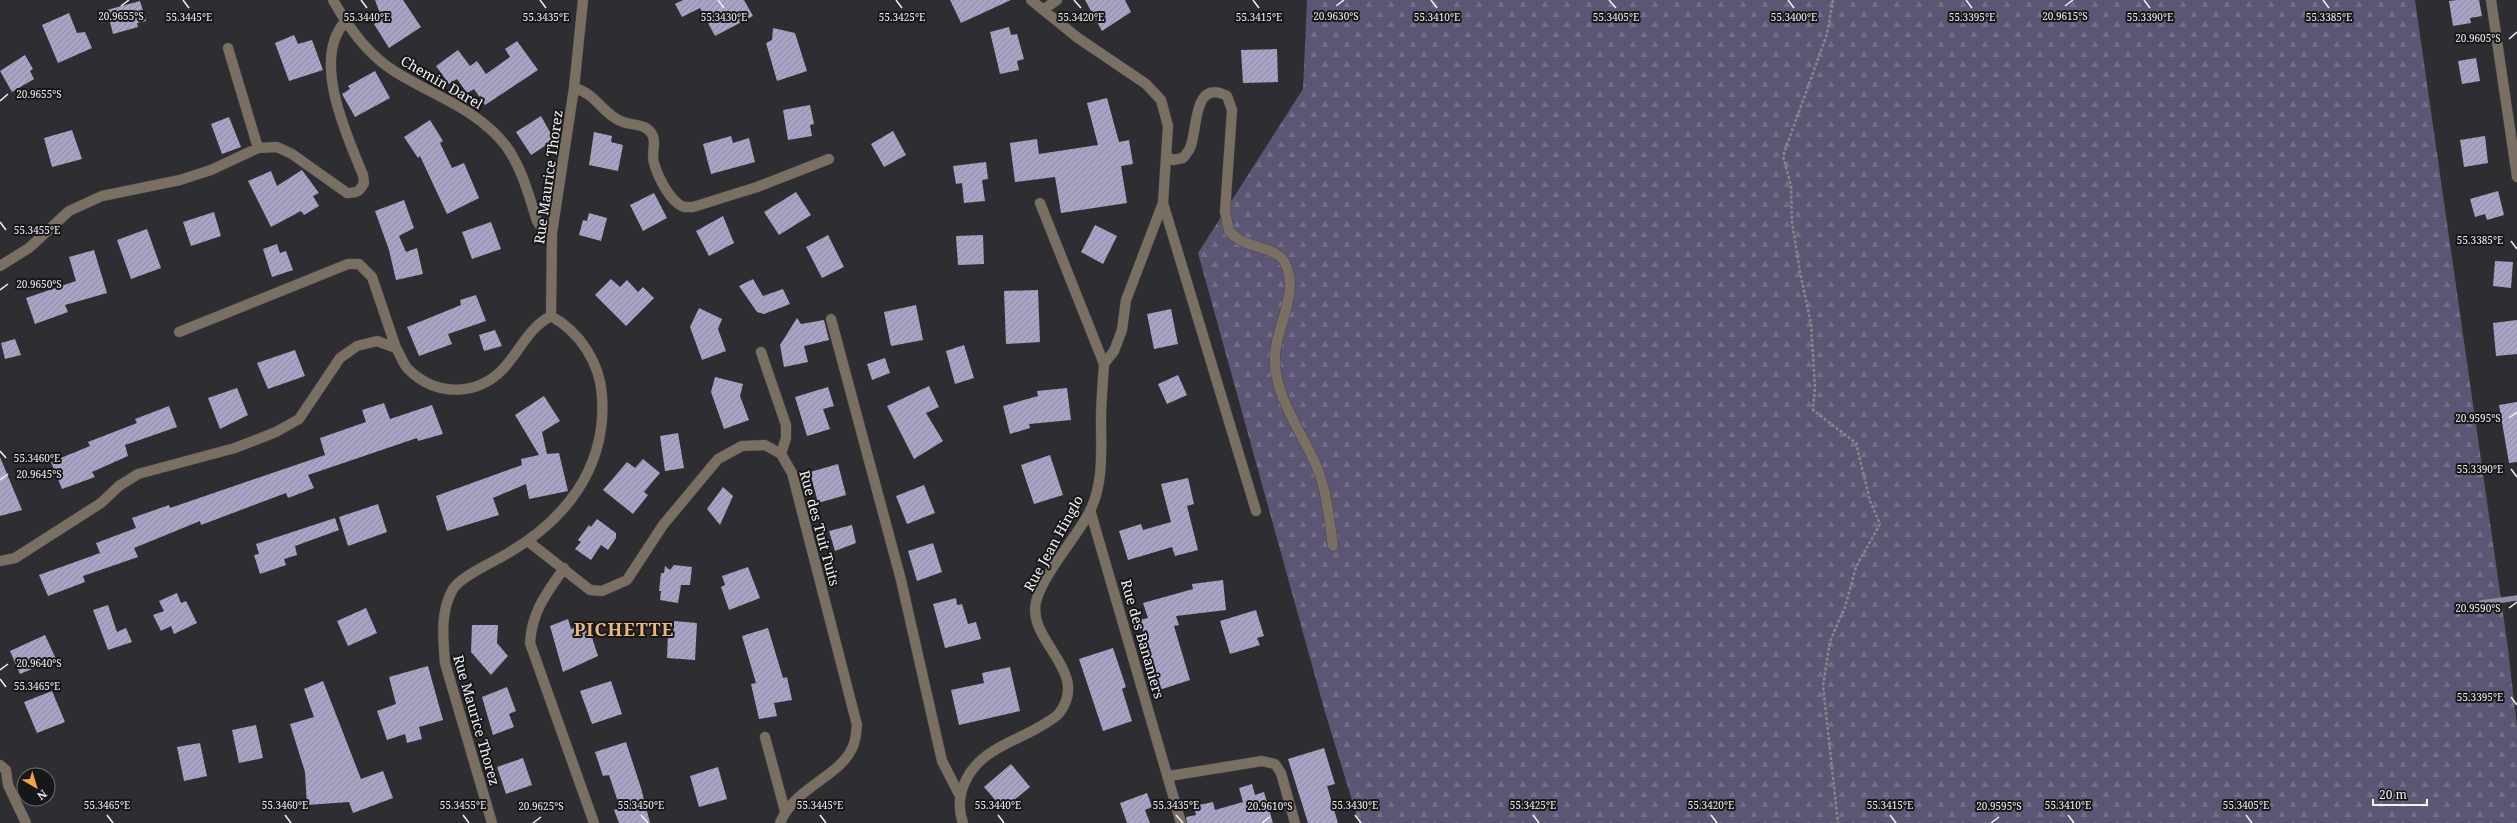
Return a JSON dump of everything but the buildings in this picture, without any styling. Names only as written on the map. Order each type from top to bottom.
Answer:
[{"type":"street","name":"Chemin Darel","points":[[333,0],[345,22],[390,69],[453,102],[493,131],[518,166],[537,221],[541,227],[552,233]]},
{"type":"street","name":"Rue Maurice Thorez","points":[[492,823],[444,663],[442,636],[444,610],[453,588],[476,572],[529,542],[552,522],[575,497],[588,473],[603,417],[601,383],[591,356],[577,335],[563,322],[551,316],[552,233],[574,88],[583,0]]},
{"type":"street","points":[[1031,0],[1078,38],[1146,84],[1161,100],[1168,126],[1163,203],[1126,300],[1122,330],[1114,351],[1104,364]]},
{"type":"street","points":[[1043,10],[1058,0]]},
{"type":"street","points":[[2491,0],[2517,177]]},
{"type":"street","points":[[0,266],[29,248],[69,211],[95,199],[121,190],[180,180],[211,170],[258,148],[277,147],[292,154],[348,193],[355,193],[361,190],[364,183],[363,175],[342,123],[335,97],[332,63],[333,42],[338,30],[345,22]]},
{"type":"street","points":[[228,48],[258,148]]},
{"type":"street","points":[[574,88],[591,95],[610,115],[624,123],[642,125],[648,129],[654,143],[654,162],[672,198],[684,207],[693,207],[757,187],[829,159]]},
{"type":"street","points":[[1166,156],[1173,160],[1183,158],[1191,148],[1196,114],[1202,100],[1212,93],[1219,92],[1227,96],[1232,110],[1225,212],[1229,231],[1245,245],[1271,251],[1280,256],[1286,267],[1287,302],[1275,349],[1276,377],[1289,412],[1317,466],[1326,493],[1333,546]]},
{"type":"street","name":"Rue Jean Hinglo","points":[[960,794],[968,774],[980,760],[995,748],[1033,731],[1059,714],[1069,696],[1067,676],[1038,622],[1036,602],[1042,586],[1090,510],[1100,479],[1104,364],[1040,203]]},
{"type":"street","points":[[1163,203],[1256,511]]},
{"type":"street","points":[[178,332],[348,264],[359,264],[372,277],[396,348],[407,368],[423,381],[443,389],[471,390],[502,370],[540,322],[551,316]]},
{"type":"street","name":"Rue Jean Hinglo","points":[[831,319],[901,580],[942,762],[960,794],[963,823]]},
{"type":"street","points":[[0,560],[14,558],[21,554],[101,503],[119,486],[138,474],[234,448],[276,432],[299,419],[340,358],[357,346],[377,341],[396,348]]},
{"type":"street","points":[[529,542],[564,568],[590,590],[602,591],[615,587],[627,580],[663,525],[718,459],[742,446],[765,445],[780,454],[786,438],[786,425],[761,352]]},
{"type":"street","name":"Rue des Tuit Tuits","points":[[780,454],[792,473],[857,725],[853,747],[839,766],[797,797],[785,811],[780,823]]},
{"type":"street","name":"Rue des Bananiers","points":[[1090,510],[1169,776],[1181,823]]},
{"type":"street","points":[[564,568],[539,605],[531,624],[530,643],[594,823]]},
{"type":"street","points":[[765,737],[785,811]]},
{"type":"street","points":[[1169,776],[1262,761],[1275,764],[1281,773],[1295,823]]},
{"type":"street","points":[[0,765],[6,770],[8,785],[26,823]]},
{"type":"path","points":[[1833,0],[1828,34],[1783,156],[1790,186],[1792,222],[1800,272],[1812,324],[1815,387],[1814,410],[1856,442],[1870,501],[1880,524],[1856,567],[1845,607],[1830,641],[1824,678],[1838,823]]},
{"type":"green space","points":[[1307,0],[2415,0],[2508,648],[2517,727],[2517,823],[1359,823],[1325,712],[1198,253],[1303,89]]},
{"type":"waterway","points":[[2481,603],[2517,598]]},
{"type":"district","name":"PICHETTE","points":[[624,629]]}]
